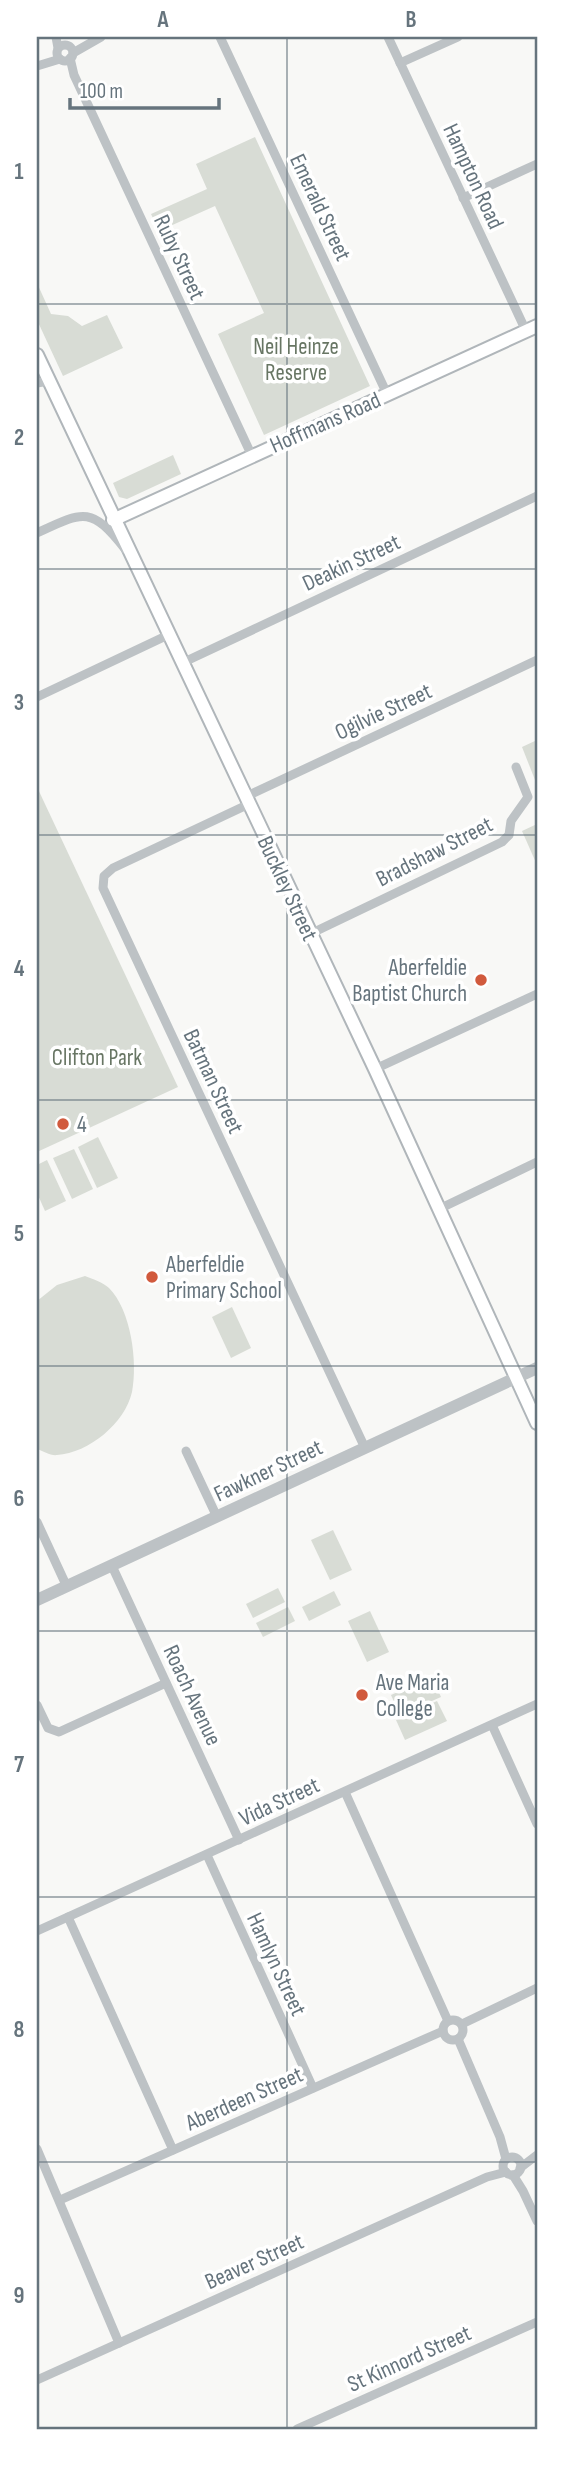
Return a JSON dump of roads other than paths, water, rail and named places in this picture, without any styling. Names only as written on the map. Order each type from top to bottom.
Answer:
[{"type":"main road","name":"Hoffmans Road","points":[[113,520],[387,394],[533,331]]},
{"type":"main road","name":"Buckley Street","points":[[37,355],[43,382],[113,520],[247,801],[537,1423]]},
{"type":"street","name":"Ruby Street","points":[[57,37],[252,456]]},
{"type":"street","points":[[39,65],[101,37]]},
{"type":"street","name":"Emerald Street","points":[[220,37],[387,394]]},
{"type":"street","name":"Hampton Road","points":[[388,37],[463,198],[533,331]]},
{"type":"street","points":[[400,63],[458,37]]},
{"type":"street","points":[[463,198],[537,164]]},
{"type":"street","name":"Deakin Street","points":[[181,663],[537,496]]},
{"type":"street","points":[[37,533],[68,519],[85,516],[107,527],[130,556]]},
{"type":"street","points":[[37,697],[168,635]]},
{"type":"street","name":"Ogilvie Street","points":[[247,801],[537,660]]},
{"type":"street","name":"Bradshaw Street","points":[[310,934],[502,842],[509,835],[511,821],[528,797],[516,767]]},
{"type":"street","name":"Batman Street","points":[[247,801],[113,868],[104,876],[103,888],[365,1448]]},
{"type":"street","points":[[374,1069],[537,994]]},
{"type":"street","points":[[439,1209],[537,1162]]},
{"type":"street","name":"Fawkner Street","points":[[37,1601],[537,1368]]},
{"type":"street","points":[[186,1451],[217,1517]]},
{"type":"street","points":[[37,1522],[67,1587]]},
{"type":"street","name":"Roach Avenue","points":[[112,1566],[239,1840]]},
{"type":"street","points":[[37,1705],[48,1728],[59,1732],[166,1683]]},
{"type":"street","name":"Vida Street","points":[[37,1931],[537,1704]]},
{"type":"street","points":[[492,1725],[537,1824]]},
{"type":"street","points":[[345,1792],[448,2021]]},
{"type":"street","name":"Hamlyn Street","points":[[206,1855],[313,2088]]},
{"type":"street","points":[[68,1917],[173,2150]]},
{"type":"street","points":[[461,2024],[537,1988]]},
{"type":"street","points":[[448,2021],[455,2020],[461,2024],[463,2032],[458,2039]]},
{"type":"street","points":[[448,2021],[443,2031],[449,2039],[458,2039]]},
{"type":"street","name":"Aberdeen Street","points":[[60,2200],[443,2031]]},
{"type":"street","points":[[458,2039],[537,2221]]},
{"type":"street","points":[[37,2149],[119,2343]]},
{"type":"street","name":"Beaver Street","points":[[37,2380],[512,2166]]},
{"type":"street","name":"St Kinnord Street","points":[[297,2429],[537,2322]]},
{"type":"place","name":"Aberfeldie Baptist Church","points":[[481,980]]},
{"type":"place","name":"4","points":[[63,1124]]},
{"type":"place","name":"Aberfeldie Primary School","points":[[152,1277]]},
{"type":"place","name":"Ave Maria College","points":[[362,1695]]},
{"type":"park label","name":"Neil Heinze Reserve","points":[[296,359]]},
{"type":"park label","name":"Clifton Park","points":[[97,1057]]}]
